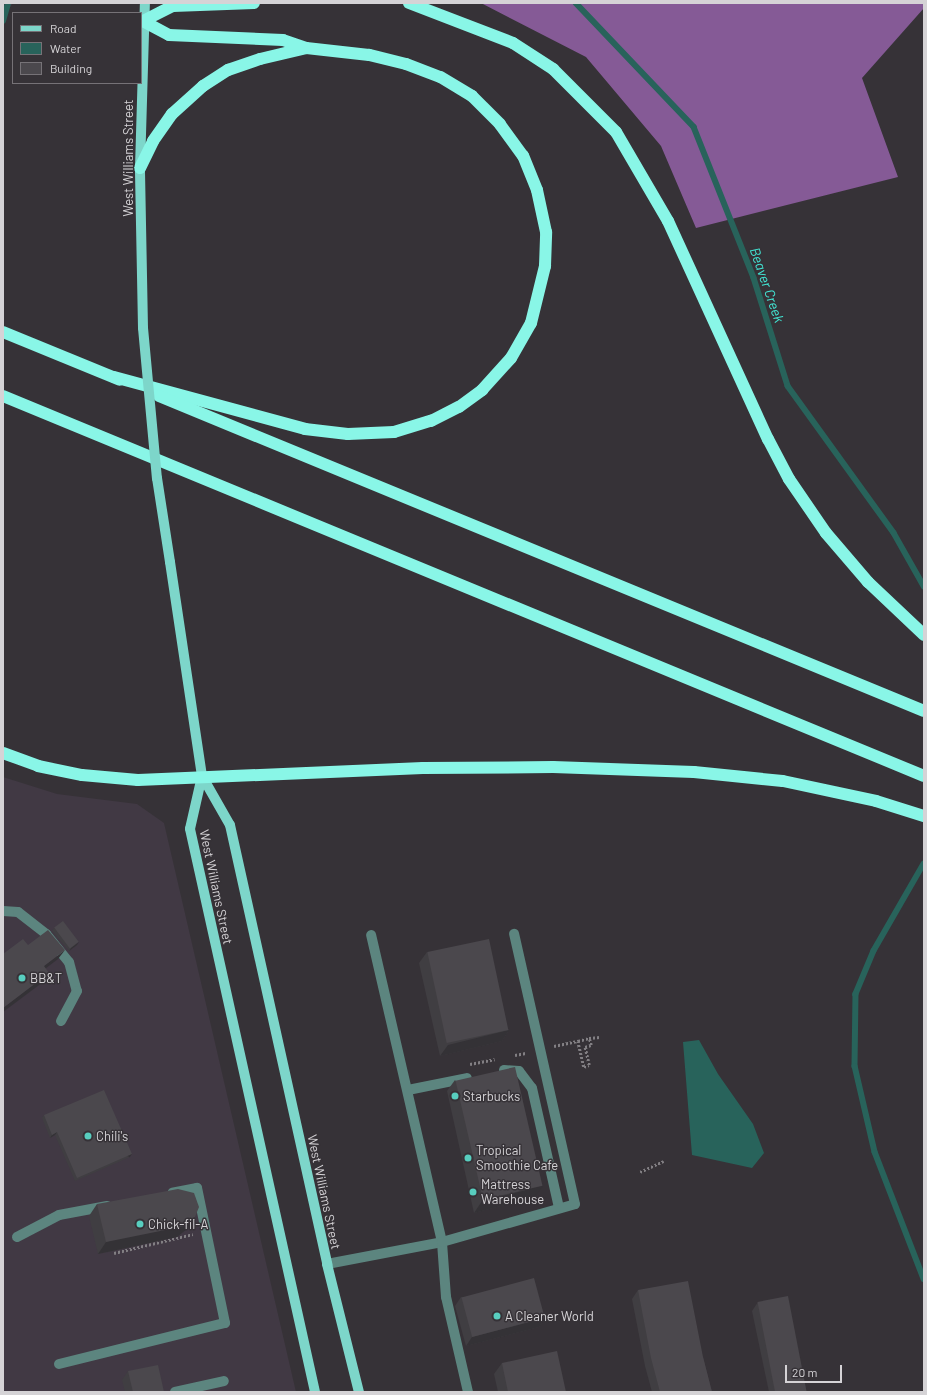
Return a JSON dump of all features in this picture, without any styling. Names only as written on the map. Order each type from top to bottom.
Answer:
[{"type":"highway","points":[[143,21],[173,6],[254,3]]},
{"type":"highway","points":[[409,3],[513,43],[553,69],[616,132],[668,221],[754,412],[789,479],[826,533],[868,582],[924,635]]},
{"type":"highway","points":[[114,377],[305,429],[348,434],[394,432],[431,421],[459,407],[482,390],[511,358],[531,323],[545,266],[546,232],[538,190],[523,156],[500,124],[472,96],[440,77],[406,64],[369,55],[306,48],[283,40],[169,35],[143,21]]},
{"type":"highway","points":[[140,168],[153,141],[172,114],[203,86],[228,70],[260,59],[306,48]]},
{"type":"highway","points":[[3,332],[924,711]]},
{"type":"highway","points":[[3,396],[924,776]]},
{"type":"highway","points":[[3,753],[38,766],[82,775],[138,780],[202,776],[515,767],[694,772],[783,781],[876,801],[924,816]]},
{"type":"main road","name":"West Williams Street","points":[[142,70],[145,3]]},
{"type":"main road","name":"West Williams Street","points":[[142,84],[140,168],[141,290],[157,478],[202,776],[230,825],[327,1264],[359,1392]]},
{"type":"main road","name":"West Williams Street","points":[[202,776],[190,829],[315,1392]]},
{"type":"lane","points":[[3,911],[18,912],[46,934],[69,962],[77,991],[61,1021]]},
{"type":"lane","points":[[327,1264],[442,1242],[575,1204],[514,934]]},
{"type":"lane","points":[[371,935],[442,1242],[446,1297],[468,1392]]},
{"type":"lane","points":[[490,1073],[519,1071],[532,1088],[559,1208]]},
{"type":"lane","points":[[408,1090],[474,1076]]},
{"type":"lane","points":[[59,1364],[225,1323],[197,1188],[159,1196]]},
{"type":"lane","points":[[17,1237],[59,1215],[121,1203]]},
{"type":"lane","points":[[175,1392],[224,1381]]},
{"type":"path","points":[[554,1046],[600,1037]]},
{"type":"path","points":[[578,1041],[584,1067],[589,1065],[585,1048],[591,1045],[589,1038]]},
{"type":"path","points":[[513,1055],[529,1052]]},
{"type":"path","points":[[462,1065],[499,1058]]},
{"type":"path","points":[[640,1172],[664,1161]]},
{"type":"path","points":[[114,1253],[199,1233]]},
{"type":"shaded area","points":[[3,3],[13,3],[3,17]]},
{"type":"shaded area","points":[[481,3],[924,3],[924,8],[862,78],[898,177],[696,228],[661,146],[586,57]]},
{"type":"shaded area","points":[[3,777],[57,794],[137,804],[164,823],[296,1392],[3,1392]]},
{"type":"water","points":[[699,1040],[718,1074],[753,1124],[764,1153],[752,1168],[692,1155],[683,1042]]},
{"type":"building","points":[[63,921],[79,942],[70,948],[54,928]]},
{"type":"building","points":[[48,930],[65,950],[44,966],[49,973],[3,1008],[3,954],[23,939],[28,945]]},
{"type":"building","points":[[489,939],[508,1030],[447,1043],[427,952]]},
{"type":"building","points":[[515,1067],[542,1186],[483,1200],[456,1081]]},
{"type":"building","name":"Chili's","points":[[104,1090],[132,1154],[77,1178],[57,1132],[52,1135],[44,1115]]},
{"type":"building","name":"Chick-fil-A","points":[[178,1189],[194,1193],[199,1207],[195,1217],[185,1226],[106,1242],[97,1204]]},
{"type":"building","name":"A Cleaner World","points":[[534,1278],[545,1318],[472,1337],[462,1297]]},
{"type":"building","points":[[688,1281],[703,1357],[712,1392],[660,1392],[651,1358],[638,1290]]},
{"type":"building","points":[[788,1296],[807,1392],[775,1392],[758,1302]]},
{"type":"building","points":[[557,1351],[566,1392],[508,1392],[502,1363]]},
{"type":"building","points":[[158,1365],[164,1392],[133,1392],[128,1371]]},
{"type":"waterway","name":"Beaver Creek","points":[[3,21],[8,3]]},
{"type":"waterway","name":"Beaver Creek","points":[[576,3],[694,127],[754,278],[788,386],[894,533],[924,586]]},
{"type":"waterway","points":[[924,864],[874,951],[856,994],[855,1066],[875,1152],[924,1279]]},
{"type":"place","name":"BB&T","points":[[22,978]]},
{"type":"place","name":"Starbucks","points":[[455,1096]]},
{"type":"place","name":"Chili's","points":[[88,1136]]},
{"type":"place","name":"Tropical Smoothie Cafe","points":[[468,1158]]},
{"type":"place","name":"Mattress Warehouse","points":[[473,1192]]},
{"type":"place","name":"Chick-fil-A","points":[[140,1224]]},
{"type":"place","name":"A Cleaner World","points":[[497,1316]]}]
